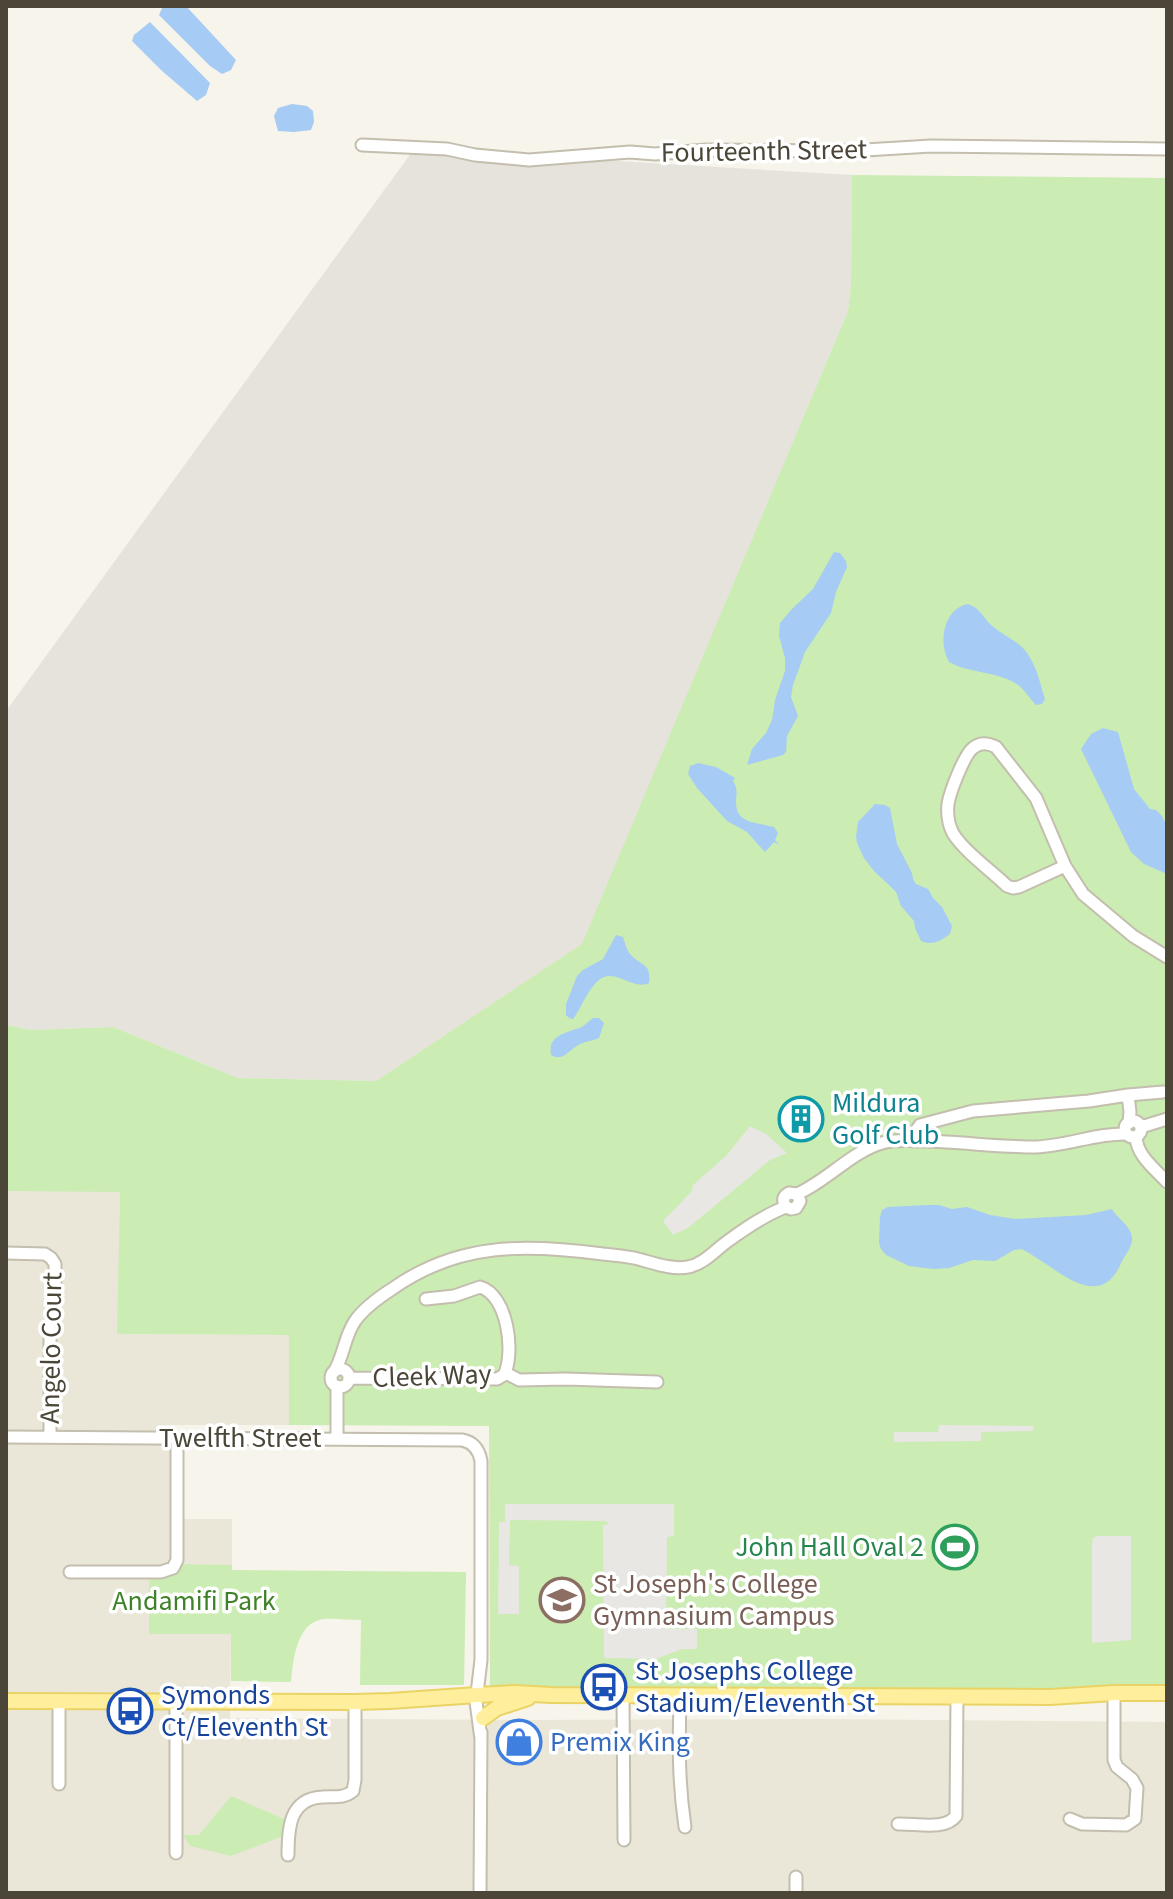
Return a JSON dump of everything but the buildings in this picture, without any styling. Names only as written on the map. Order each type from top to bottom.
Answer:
[{"type":"main road","points":[[480,1698],[515,1693],[1050,1697],[1167,1693]]},
{"type":"main road","points":[[6,1701],[355,1702],[551,1695]]},
{"type":"main road","points":[[483,1718],[497,1708],[532,1697]]},
{"type":"main road","points":[[1114,1697],[1167,1701]]},
{"type":"street","name":"Fourteenth Street","points":[[362,145],[447,149],[529,160],[630,152],[849,151],[931,146],[1167,149]]},
{"type":"street","points":[[1065,866],[1013,888],[957,840],[951,829],[948,805],[971,748],[988,743],[996,747],[1036,798],[1065,866],[1078,888],[1089,901],[1133,936],[1167,957]]},
{"type":"street","points":[[915,1141],[920,1125],[973,1111],[1163,1092]]},
{"type":"street","points":[[1128,1095],[1130,1127],[1140,1153],[1167,1182]]},
{"type":"street","points":[[340,1438],[342,1376],[347,1335],[354,1322],[365,1310],[411,1277],[446,1261],[490,1249],[543,1247],[631,1257],[685,1268],[699,1263],[782,1206],[796,1208],[800,1204],[799,1196],[870,1148],[884,1142],[1035,1147],[1069,1143],[1167,1119]]},
{"type":"street","name":"Angelo Court","points":[[6,1253],[45,1254],[55,1264],[55,1298],[49,1340],[50,1437]]},
{"type":"street","name":"Cleek Way","points":[[342,1376],[497,1379],[506,1373],[507,1324],[491,1293],[480,1287],[454,1296],[426,1299]]},
{"type":"street","points":[[506,1373],[519,1380],[657,1382]]},
{"type":"street","name":"Twelfth Street","points":[[6,1437],[462,1440],[473,1445],[480,1455],[482,1469],[480,1698]]},
{"type":"street","points":[[70,1572],[161,1572],[173,1568],[177,1560],[177,1438]]},
{"type":"street","points":[[623,1695],[624,1840]]},
{"type":"street","points":[[680,1695],[678,1764],[685,1827]]},
{"type":"street","points":[[898,1824],[944,1824],[952,1822],[956,1816],[957,1696]]},
{"type":"street","points":[[1070,1819],[1082,1824],[1126,1825],[1136,1816],[1135,1782],[1119,1770],[1114,1760],[1114,1697]]},
{"type":"street","points":[[480,1698],[483,1718],[481,1739]]},
{"type":"street","points":[[480,1698],[480,1893]]},
{"type":"street","points":[[59,1701],[59,1784]]},
{"type":"street","points":[[176,1701],[176,1853]]},
{"type":"street","points":[[288,1855],[289,1827],[298,1808],[316,1798],[346,1796],[353,1791],[355,1702]]},
{"type":"street","points":[[796,1877],[796,1893]]},
{"type":"shaded area","points":[[414,149],[852,175],[848,311],[583,944],[376,1081],[238,1078],[113,1027],[32,1030],[6,1025],[6,711]]},
{"type":"shaded area","points":[[750,1126],[766,1134],[787,1153],[770,1160],[688,1228],[673,1235],[663,1221],[692,1191],[693,1185],[726,1156]]},
{"type":"shaded area","points":[[6,1191],[120,1191],[118,1334],[290,1335],[289,1425],[170,1425],[170,1519],[232,1519],[232,1565],[181,1564],[167,1577],[149,1634],[231,1634],[230,1718],[1167,1722],[1167,1893],[6,1893]]},
{"type":"shaded area","points":[[939,1425],[1034,1426],[1033,1431],[981,1432],[981,1441],[894,1442],[894,1432],[938,1432]]},
{"type":"shaded area","points":[[505,1504],[674,1504],[674,1536],[667,1537],[666,1629],[697,1629],[697,1649],[682,1649],[656,1659],[604,1658],[603,1525],[609,1524],[606,1521],[510,1520],[509,1565],[519,1566],[519,1614],[498,1614],[499,1522],[505,1522]]},
{"type":"shaded area","points":[[1097,1536],[1131,1536],[1131,1640],[1092,1641],[1092,1544]]},
{"type":"green space","points":[[852,175],[1167,178],[1167,1690],[490,1688],[489,1426],[289,1425],[289,1335],[117,1334],[120,1192],[6,1191],[6,1025],[32,1030],[113,1027],[238,1078],[376,1081],[582,944],[848,311]]},
{"type":"green space","name":"Andamifi Park","points":[[181,1564],[232,1565],[232,1570],[466,1572],[464,1685],[360,1685],[361,1620],[332,1619],[314,1622],[302,1635],[295,1654],[291,1682],[231,1681],[231,1634],[149,1634],[149,1577],[171,1574]]},
{"type":"green space","points":[[231,1796],[286,1820],[283,1836],[231,1856],[190,1846],[183,1835],[199,1835]]},
{"type":"water","points":[[163,6],[186,6],[236,60],[231,70],[222,74],[210,66],[159,15]]},
{"type":"water","points":[[150,22],[210,83],[206,95],[197,101],[132,41],[134,35]]},
{"type":"water","points":[[292,104],[307,106],[313,111],[311,130],[278,131],[274,116],[278,108]]},
{"type":"water","points":[[834,552],[840,553],[847,567],[831,613],[805,652],[793,685],[791,697],[798,716],[787,736],[786,752],[747,765],[752,749],[766,733],[772,720],[785,671],[780,623],[813,589]]},
{"type":"water","points":[[968,604],[1023,648],[1036,669],[1045,699],[1042,704],[1036,705],[1021,687],[1010,680],[949,662],[944,646],[945,628],[953,612]]},
{"type":"water","points":[[1103,728],[1118,732],[1134,789],[1150,809],[1162,816],[1167,826],[1167,874],[1144,864],[1131,852],[1081,749],[1091,734]]},
{"type":"water","points":[[698,763],[716,767],[735,778],[739,814],[748,821],[774,827],[778,833],[775,840],[779,845],[774,842],[765,852],[747,832],[727,821],[688,774],[690,766]]},
{"type":"water","points":[[875,804],[890,808],[897,844],[913,879],[916,884],[928,889],[952,926],[950,934],[940,941],[921,941],[914,921],[901,906],[896,892],[864,858],[856,837],[858,822]]},
{"type":"water","points":[[616,935],[623,937],[630,954],[647,969],[649,983],[643,985],[617,977],[605,977],[591,989],[573,1019],[569,1018],[566,1004],[577,976],[603,959]]},
{"type":"water","points":[[593,1018],[599,1018],[604,1023],[599,1038],[580,1044],[563,1056],[551,1055],[552,1044],[557,1037]]},
{"type":"water","points":[[939,1205],[952,1209],[967,1207],[1015,1219],[1086,1215],[1112,1209],[1129,1229],[1132,1239],[1112,1277],[1101,1285],[1088,1286],[1075,1282],[1021,1249],[995,1261],[973,1260],[949,1268],[933,1269],[909,1266],[886,1255],[879,1243],[882,1210],[888,1207]]},
{"type":"place","name":"Mildura Golf Club","points":[[801,1119]]},
{"type":"place","name":"John Hall Oval 2","points":[[955,1547]]},
{"type":"place","name":"St Joseph's College Gymnasium Campus","points":[[562,1600]]},
{"type":"place","name":"St Josephs College Stadium/Eleventh St","points":[[604,1687]]},
{"type":"place","name":"Symonds Ct/Eleventh St","points":[[130,1711]]},
{"type":"place","name":"Premix King","points":[[519,1742]]}]
